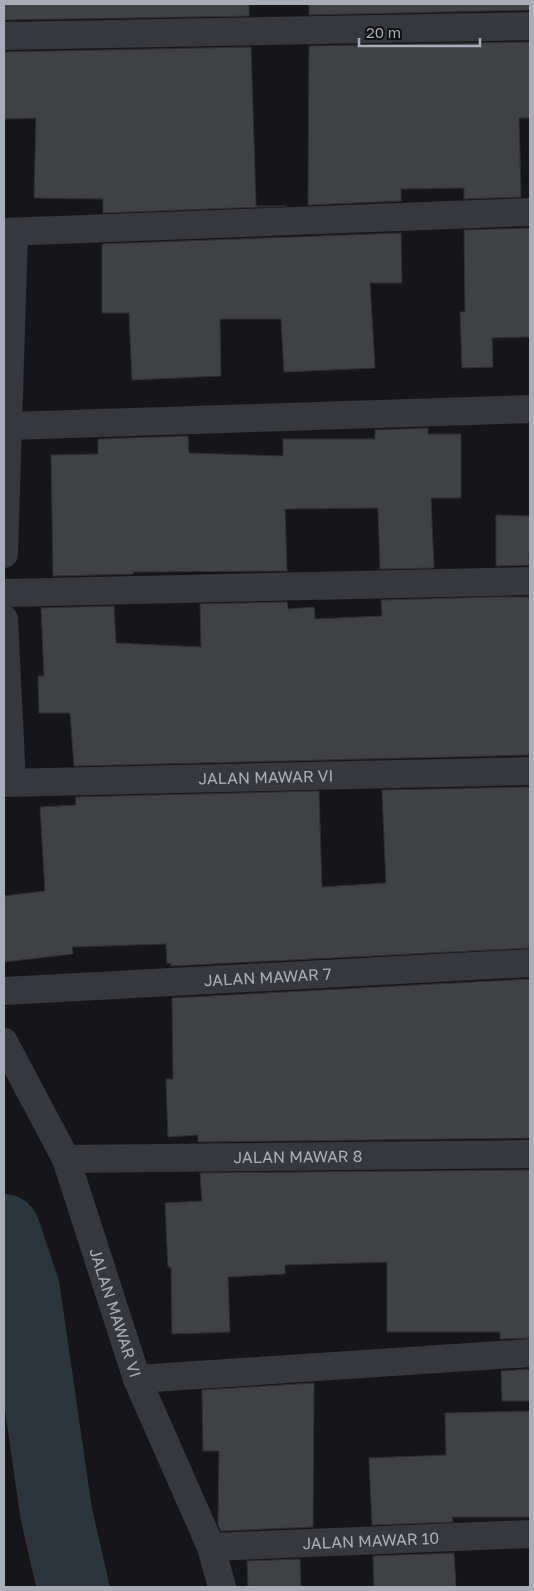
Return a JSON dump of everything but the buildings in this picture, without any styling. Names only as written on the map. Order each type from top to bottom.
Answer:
[{"type":"street","points":[[4,36],[530,26]]},
{"type":"street","points":[[4,554],[8,426],[9,232],[530,212]]},
{"type":"street","points":[[8,426],[530,409]]},
{"type":"street","points":[[4,593],[530,581]]},
{"type":"street","points":[[4,619],[8,782]]},
{"type":"street","name":"JALAN MAWAR VI","points":[[8,782],[530,771]]},
{"type":"street","name":"JALAN MAWAR 7","points":[[4,991],[530,964]]},
{"type":"street","name":"JALAN MAWAR VI","points":[[4,1042],[66,1159],[137,1380],[211,1547],[222,1587]]},
{"type":"street","name":"JALAN MAWAR 8","points":[[66,1159],[530,1154]]},
{"type":"street","points":[[137,1380],[530,1353]]},
{"type":"street","name":"JALAN MAWAR 10","points":[[211,1547],[530,1534]]},
{"type":"waterway","points":[[4,1230],[24,1290],[56,1512],[73,1587]]}]
